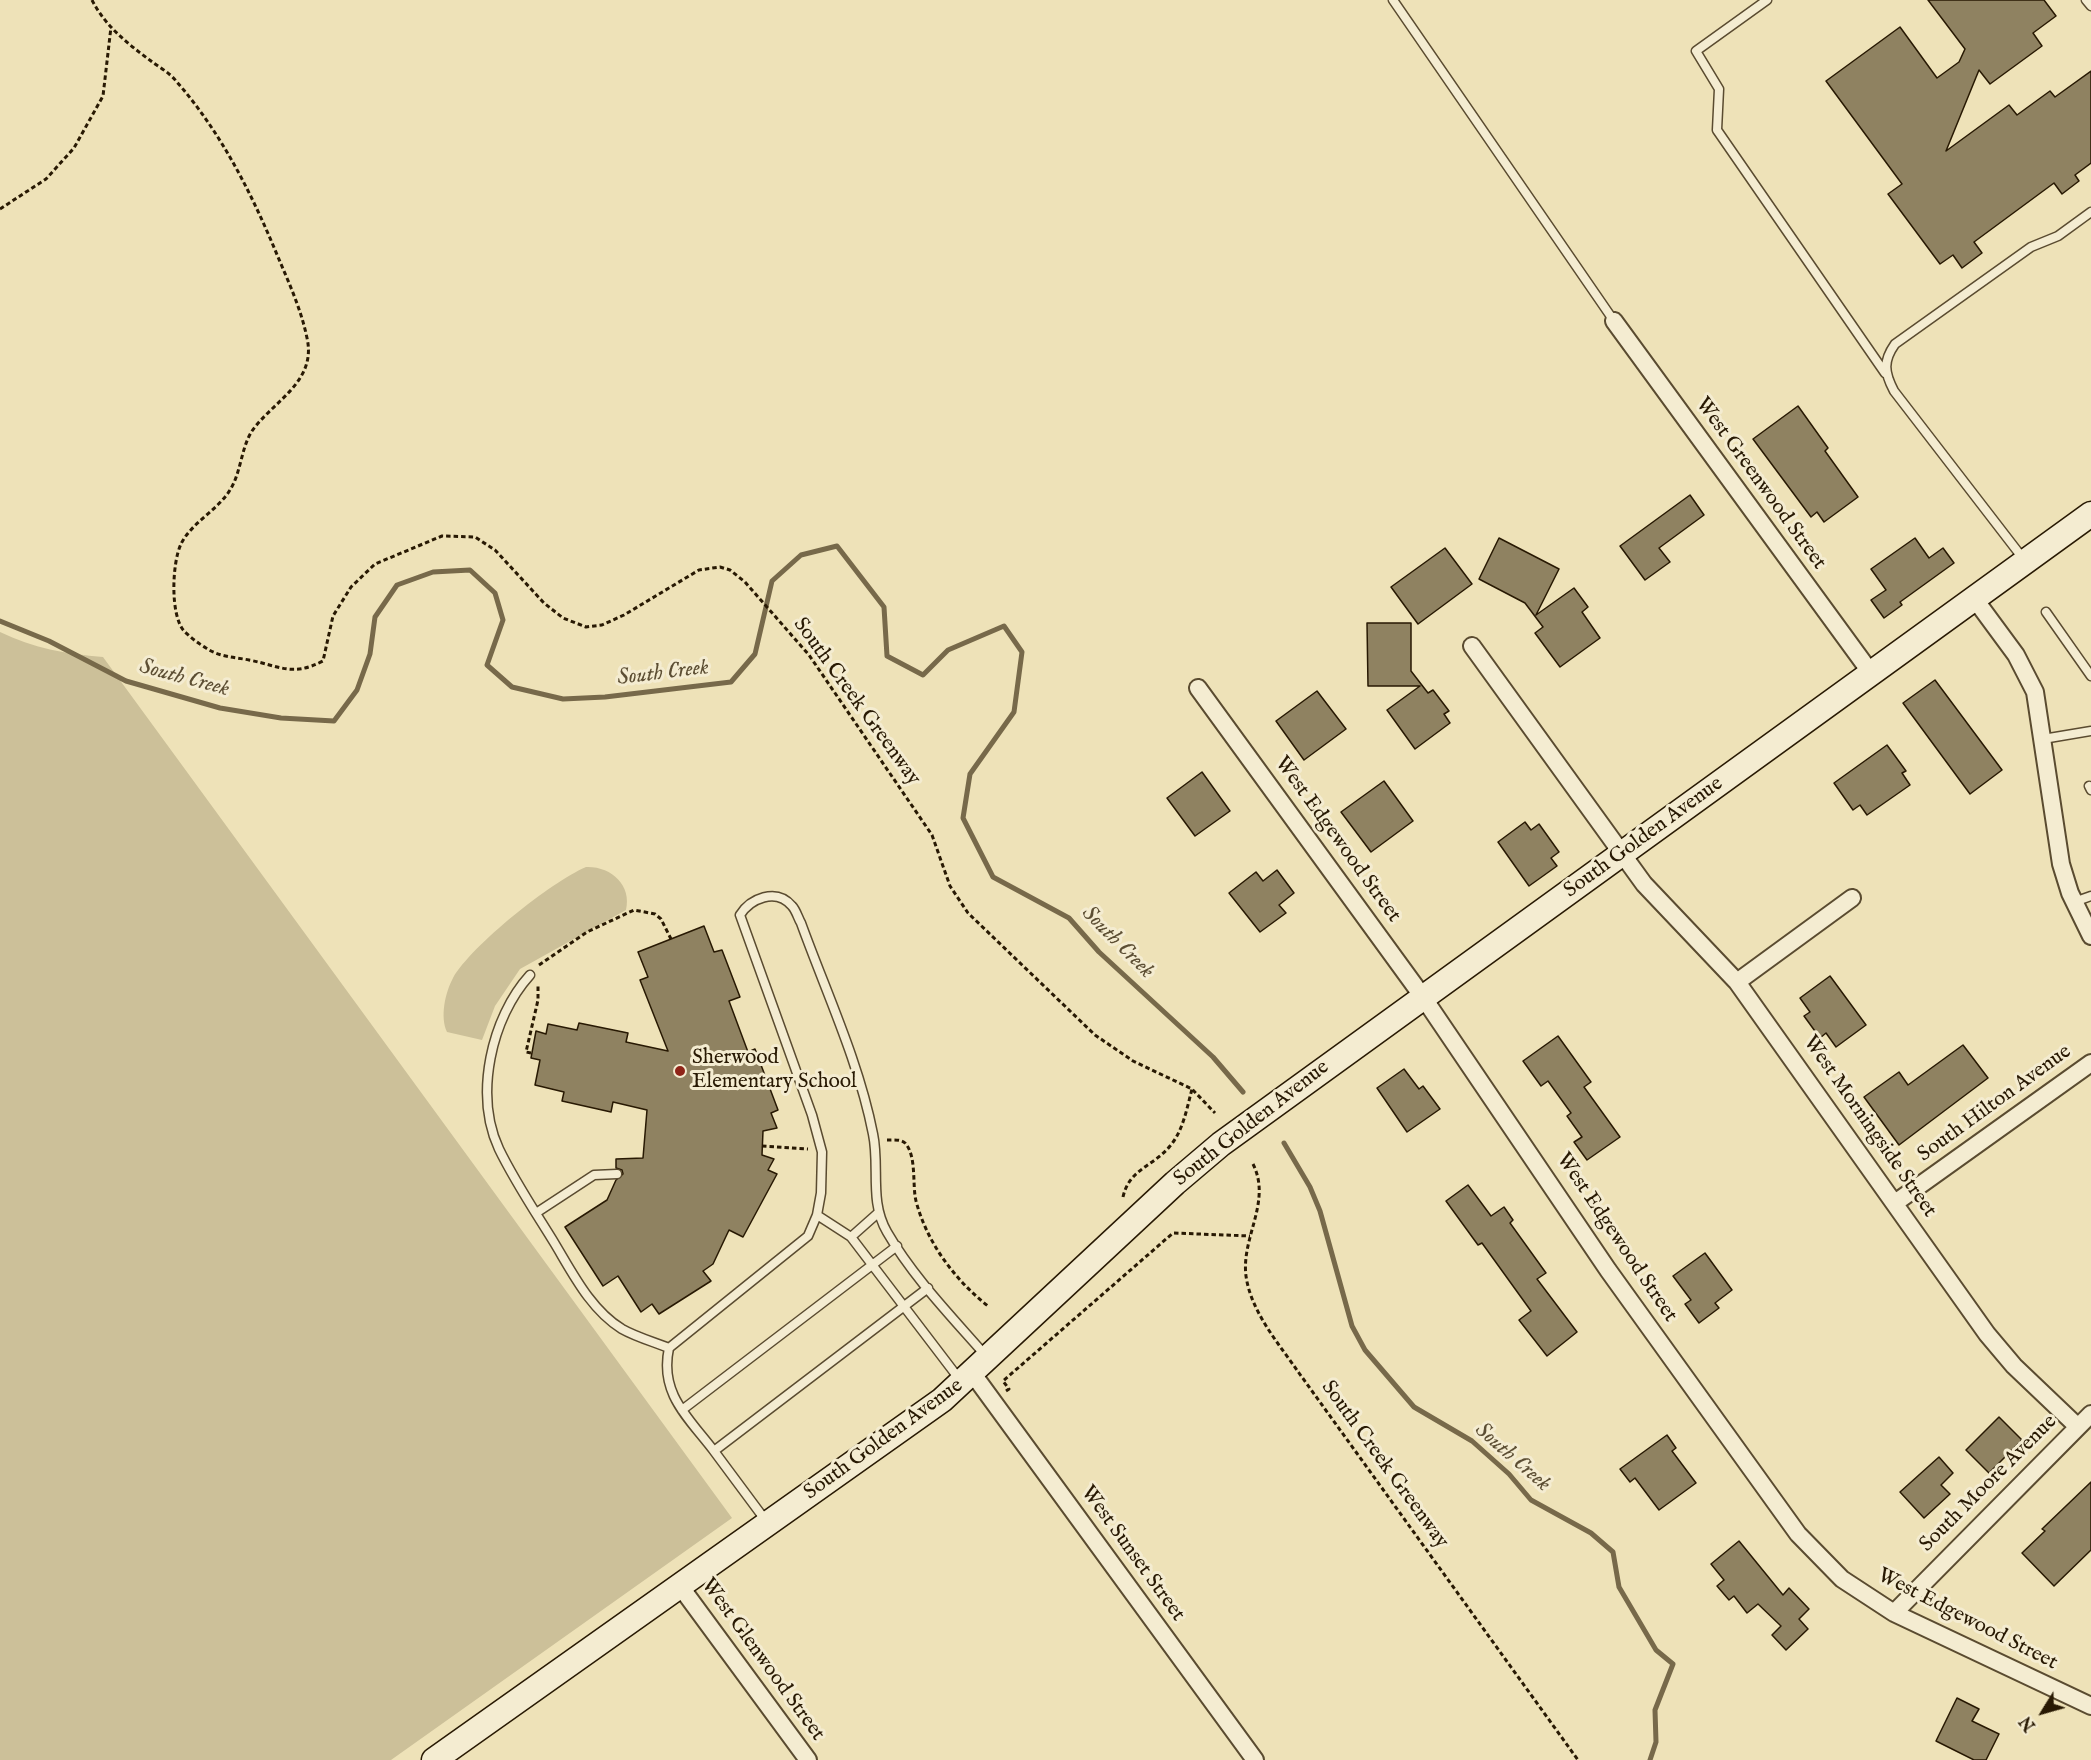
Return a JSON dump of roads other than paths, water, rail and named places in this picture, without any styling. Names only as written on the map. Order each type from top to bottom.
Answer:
[{"type":"street","name":"West Greenwood Street","points":[[1614,321],[1871,673]]},
{"type":"street","name":"South Golden Avenue","points":[[434,1760],[917,1419],[974,1372],[1149,1207],[1214,1150],[2091,514]]},
{"type":"street","points":[[1974,598],[2029,678],[2035,692],[2054,831],[2061,864],[2074,902],[2091,936]]},
{"type":"street","name":"West Morningside Street","points":[[1472,646],[1622,854],[1666,910],[1702,943],[1737,982],[1999,1350],[2078,1427]]},
{"type":"street","name":"West Edgewood Street","points":[[1198,688],[1423,997],[1608,1270],[1774,1504],[1827,1566],[1860,1592],[1894,1612],[2091,1706]]},
{"type":"street","points":[[1737,982],[1852,898]]},
{"type":"street","name":"South Hilton Avenue","points":[[1895,1203],[2091,1063]]},
{"type":"street","name":"West Sunset Street","points":[[974,1372],[992,1401],[1255,1760]]},
{"type":"street","name":"South Moore Avenue","points":[[1894,1612],[2091,1414]]},
{"type":"street","name":"West Glenwood Street","points":[[680,1586],[808,1760]]},
{"type":"lane","points":[[1393,0],[1614,321]]},
{"type":"lane","points":[[1767,0],[1696,51],[1719,89],[1717,130],[1885,373],[1894,391],[2026,561]]},
{"type":"lane","points":[[2086,0],[2091,6]]},
{"type":"lane","points":[[1885,373],[1886,356],[1895,344],[2031,247],[2058,236],[2091,212]]},
{"type":"lane","points":[[2046,612],[2091,676]]},
{"type":"lane","points":[[2043,739],[2091,731]]},
{"type":"lane","points":[[768,1524],[682,1410],[668,1385],[665,1365],[669,1348],[808,1236],[817,1215],[824,1171],[821,1149],[740,915],[746,906],[756,899],[769,896],[781,898],[791,905],[801,923],[863,1093],[873,1135],[878,1213],[897,1246],[928,1288],[974,1372]]},
{"type":"lane","points":[[2074,902],[2091,896]]},
{"type":"lane","points":[[530,975],[514,992],[495,1038],[486,1092],[498,1148],[536,1213],[597,1308],[622,1329],[669,1348]]},
{"type":"lane","points":[[536,1213],[594,1175],[617,1174]]},
{"type":"lane","points":[[851,1237],[878,1213]]},
{"type":"lane","points":[[817,1215],[851,1237],[905,1306],[974,1372]]},
{"type":"lane","points":[[682,1410],[897,1246]]},
{"type":"lane","points":[[714,1451],[928,1288]]},
{"type":"waterway","name":"South Creek","points":[[0,621],[49,641],[126,681],[220,708],[281,718],[334,721],[357,690],[370,654],[375,617],[397,585],[433,572],[470,570],[495,593],[503,620],[487,665],[512,687],[563,699],[605,697],[731,682],[755,654],[772,581],[801,555],[837,546],[884,607],[887,656],[923,675],[948,650],[1004,626],[1022,652],[1014,712],[970,774],[963,818],[993,877],[1069,918],[1099,952],[1213,1057],[1243,1092]]},
{"type":"waterway","name":"South Creek","points":[[1284,1143],[1310,1187],[1320,1211],[1352,1326],[1365,1350],[1414,1407],[1472,1441],[1509,1474],[1531,1500],[1591,1533],[1613,1552],[1619,1587],[1656,1650],[1673,1664],[1655,1710],[1656,1742],[1650,1760]]},
{"type":"place","name":"Sherwood Elementary School","points":[[680,1071]]}]
